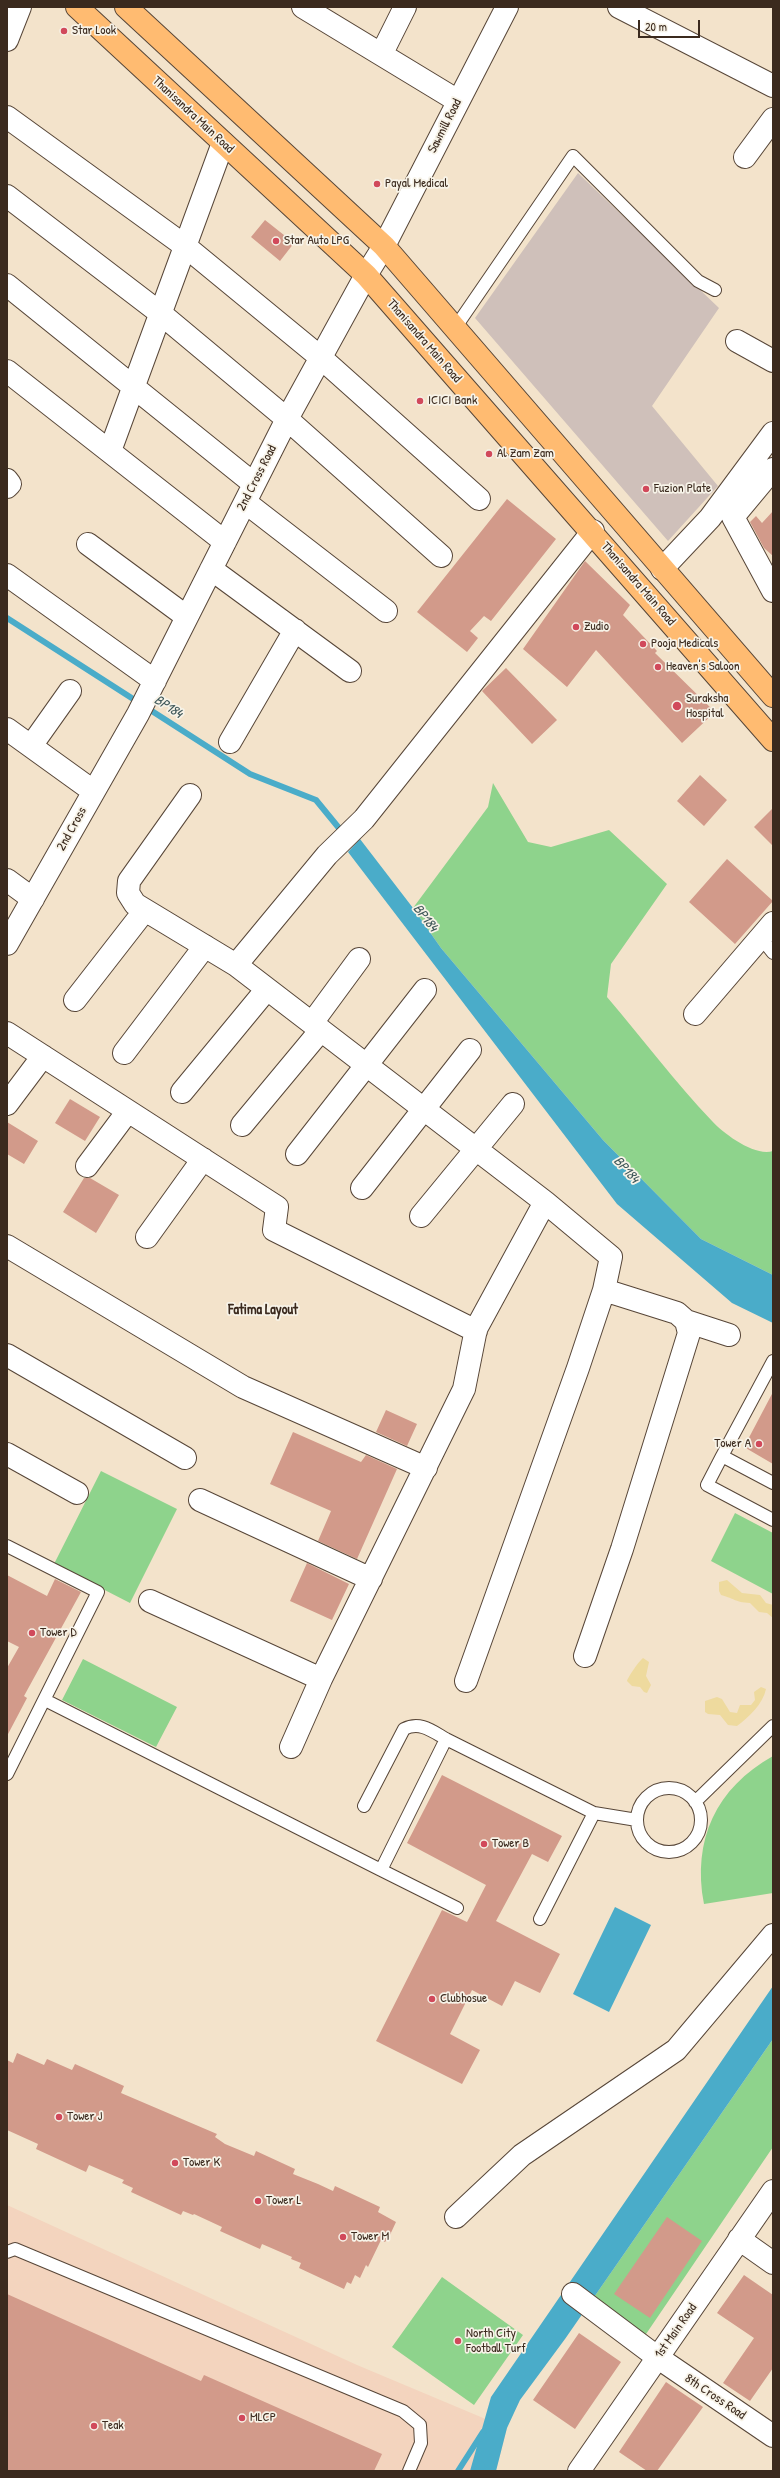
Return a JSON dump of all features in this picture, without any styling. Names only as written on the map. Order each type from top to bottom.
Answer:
[{"type":"main road","name":"Thanisandra Main Road","points":[[77,7],[366,275],[593,531],[773,740]]},
{"type":"main road","points":[[126,7],[384,246],[773,696]]},
{"type":"street","points":[[7,40],[20,7]]},
{"type":"street","points":[[303,7],[382,53],[458,101]]},
{"type":"street","points":[[382,53],[405,7]]},
{"type":"street","name":"Sawmill Road","points":[[384,246],[507,7]]},
{"type":"street","points":[[619,7],[773,86]]},
{"type":"street","points":[[7,117],[185,246],[320,357],[479,499]]},
{"type":"street","points":[[745,157],[773,119]]},
{"type":"street","points":[[110,451],[223,143]]},
{"type":"street","points":[[7,196],[160,313],[287,419],[441,556]]},
{"type":"street","name":"2nd Cross Road","points":[[146,697],[287,419],[320,357],[384,246]]},
{"type":"street","points":[[7,285],[134,386],[250,493],[386,611]]},
{"type":"street","points":[[737,341],[773,361]]},
{"type":"street","points":[[7,371],[224,542]]},
{"type":"street","points":[[662,569],[710,518],[773,433]]},
{"type":"street","points":[[773,469],[733,517],[773,591]]},
{"type":"street","points":[[7,480],[10,484],[7,488]]},
{"type":"street","points":[[236,965],[327,855],[364,819],[593,531]]},
{"type":"street","points":[[88,544],[187,617]]},
{"type":"street","points":[[211,569],[350,671]]},
{"type":"street","points":[[7,574],[146,697]]},
{"type":"street","points":[[230,742],[295,630]]},
{"type":"street","points":[[31,746],[70,691]]},
{"type":"street","name":"2nd Cross","points":[[7,944],[146,697]]},
{"type":"street","points":[[7,729],[93,791]]},
{"type":"street","points":[[190,795],[129,881],[128,893],[135,904],[236,965],[545,1202],[611,1257],[604,1290],[466,1681]]},
{"type":"street","points":[[7,880],[33,899]]},
{"type":"street","points":[[75,1000],[145,910]]},
{"type":"street","points":[[695,1014],[769,938]]},
{"type":"street","points":[[124,1053],[205,946]]},
{"type":"street","points":[[242,1125],[316,1026],[359,959]]},
{"type":"street","points":[[182,1092],[268,989]]},
{"type":"street","points":[[297,1154],[425,990]]},
{"type":"street","points":[[7,1033],[277,1207],[274,1230],[476,1331]]},
{"type":"street","points":[[362,1188],[422,1108],[470,1050]]},
{"type":"street","points":[[7,1104],[43,1056]]},
{"type":"street","points":[[421,1216],[513,1104]]},
{"type":"street","points":[[87,1166],[128,1111]]},
{"type":"street","points":[[147,1237],[203,1159]]},
{"type":"street","points":[[291,1747],[321,1679],[464,1389],[476,1331],[545,1202]]},
{"type":"street","points":[[7,1246],[243,1387],[426,1468]]},
{"type":"street","points":[[604,1290],[677,1313],[686,1321],[729,1336]]},
{"type":"street","points":[[585,1656],[622,1549],[688,1333],[686,1321]]},
{"type":"street","points":[[7,1355],[185,1458]]},
{"type":"street","points":[[7,1454],[77,1492]]},
{"type":"street","points":[[200,1500],[371,1580]]},
{"type":"street","points":[[150,1601],[321,1679]]},
{"type":"street","points":[[456,2217],[522,2155],[676,2050],[773,1935]]},
{"type":"street","name":"1st Main Road","points":[[579,2471],[773,2191]]},
{"type":"street","points":[[740,2239],[773,2263]]},
{"type":"street","name":"8th Cross Road","points":[[573,2294],[657,2357],[773,2436]]},
{"type":"lane","points":[[455,328],[573,156],[698,281],[715,290]]},
{"type":"lane","points":[[773,1361],[707,1485],[773,1520]]},
{"type":"lane","points":[[722,1456],[773,1483]]},
{"type":"lane","points":[[7,1546],[98,1592],[7,1774]]},
{"type":"lane","points":[[45,1700],[457,1908]]},
{"type":"lane","points":[[364,1806],[404,1729],[411,1726],[420,1726],[594,1813],[637,1820]]},
{"type":"lane","points":[[695,1802],[773,1726]]},
{"type":"lane","points":[[381,1870],[446,1739]]},
{"type":"lane","points":[[660,1790],[679,1791],[695,1802],[699,1811],[698,1831],[694,1840],[678,1851],[668,1852],[649,1846],[640,1834],[637,1820],[644,1801],[660,1790]]},
{"type":"lane","points":[[540,1919],[594,1813]]},
{"type":"lane","points":[[7,2252],[15,2249],[403,2411],[420,2425],[421,2442],[409,2471]]},
{"type":"shaded area","points":[[578,173],[719,308],[652,406],[718,486],[668,541],[475,318]]},
{"type":"shaded area","points":[[7,2205],[357,2365],[507,2428],[496,2471],[7,2471]]},
{"type":"green space","points":[[493,783],[528,842],[551,847],[609,830],[667,884],[611,964],[607,997],[685,1091],[717,1126],[732,1138],[749,1148],[766,1152],[773,1151],[773,1275],[701,1239],[603,1140],[441,948],[413,908],[488,807]]},
{"type":"green space","points":[[101,1471],[177,1509],[130,1603],[54,1564]]},
{"type":"green space","points":[[735,1513],[773,1533],[773,1594],[711,1561]]},
{"type":"green space","points":[[83,1659],[177,1707],[156,1747],[62,1700]]},
{"type":"green space","points":[[773,1756],[773,1893],[704,1904],[701,1881],[702,1858],[706,1837],[713,1818],[723,1800],[736,1784],[753,1769]]},
{"type":"green space","points":[[773,2039],[773,2147],[644,2337],[592,2300]]},
{"type":"green space","name":"North City Football Turf","points":[[442,2277],[523,2335],[474,2405],[392,2347]]},
{"type":"sand","points":[[727,1580],[742,1593],[760,1595],[766,1603],[773,1605],[773,1618],[767,1613],[759,1612],[750,1603],[745,1603],[721,1595],[719,1591],[719,1582]]},
{"type":"sand","points":[[643,1658],[649,1662],[646,1676],[651,1685],[647,1693],[640,1687],[632,1686],[627,1681],[629,1676]]},
{"type":"sand","points":[[761,1687],[766,1689],[759,1705],[737,1726],[728,1725],[720,1715],[708,1714],[705,1712],[705,1701],[717,1697],[722,1699],[730,1712],[737,1713],[740,1705],[751,1705],[755,1700],[754,1692]]},
{"type":"water","points":[[360,839],[413,908],[441,948],[603,1140],[701,1239],[773,1275],[773,1323],[732,1303],[617,1204],[348,852]]},
{"type":"water","points":[[615,1907],[651,1925],[609,2012],[573,1994]]},
{"type":"water","points":[[773,1986],[773,2039],[565,2339],[520,2400],[507,2428],[496,2471],[470,2471],[491,2397]]},
{"type":"building","points":[[265,220],[294,243],[280,261],[251,237]]},
{"type":"building","points":[[507,499],[556,539],[491,621],[484,616],[470,631],[478,638],[467,652],[417,612]]},
{"type":"building","points":[[773,511],[773,556],[764,548],[750,522],[756,516],[762,523]]},
{"type":"building","points":[[585,561],[630,605],[623,615],[657,651],[655,653],[715,712],[682,743],[596,650],[567,687],[523,649]]},
{"type":"building","points":[[506,668],[557,720],[532,744],[482,691]]},
{"type":"building","points":[[700,775],[727,800],[704,826],[677,801]]},
{"type":"building","points":[[773,808],[773,846],[754,827]]},
{"type":"building","points":[[727,859],[773,901],[735,944],[689,902]]},
{"type":"building","points":[[70,1099],[100,1117],[85,1141],[55,1123]]},
{"type":"building","points":[[7,1122],[38,1141],[24,1164],[7,1154]]},
{"type":"building","points":[[84,1178],[90,1178],[119,1195],[96,1233],[63,1212]]},
{"type":"building","name":"Tower A","points":[[773,1392],[773,1464],[744,1447]]},
{"type":"building","points":[[386,1410],[417,1424],[407,1446],[376,1432]]},
{"type":"building","points":[[293,1432],[361,1462],[366,1455],[397,1469],[357,1559],[318,1541],[331,1511],[270,1484]]},
{"type":"building","points":[[307,1563],[349,1584],[332,1620],[290,1601]]},
{"type":"building","name":"Tower D","points":[[7,1575],[47,1596],[55,1579],[81,1592],[24,1696],[27,1698],[7,1736],[7,1668],[19,1647],[7,1641]]},
{"type":"building","points":[[442,1775],[562,1836],[548,1862],[532,1854],[496,1921],[560,1954],[540,1993],[515,1981],[502,2006],[472,1990],[450,2034],[480,2050],[462,2084],[376,2041],[442,1910],[467,1922],[486,1885],[407,1843]]},
{"type":"building","points":[[17,2053],[44,2065],[47,2059],[72,2070],[75,2064],[124,2086],[121,2093],[217,2134],[215,2137],[225,2144],[254,2156],[256,2151],[295,2169],[293,2174],[333,2191],[335,2186],[380,2207],[378,2212],[396,2222],[389,2237],[385,2242],[381,2240],[368,2267],[366,2265],[360,2278],[355,2275],[351,2284],[347,2282],[344,2289],[299,2268],[301,2263],[291,2259],[292,2257],[262,2244],[260,2249],[220,2231],[222,2227],[194,2214],[193,2215],[183,2211],[181,2215],[131,2192],[133,2188],[122,2183],[124,2180],[89,2165],[86,2172],[36,2149],[38,2144],[7,2130],[7,2060],[13,2063]]},
{"type":"building","points":[[667,2217],[702,2241],[650,2318],[614,2294]]},
{"type":"building","points":[[744,2275],[773,2295],[773,2368],[750,2401],[723,2383],[754,2338],[717,2313]]},
{"type":"building","name":"Teak","points":[[7,2294],[201,2381],[204,2375],[382,2454],[374,2471],[7,2471]]},
{"type":"building","points":[[579,2333],[621,2362],[575,2429],[533,2400]]},
{"type":"building","points":[[666,2382],[703,2407],[657,2471],[647,2471],[619,2452]]},
{"type":"waterway","name":"BP184","points":[[7,618],[250,774],[316,800],[343,833]]},
{"type":"waterway","points":[[458,2471],[483,2432]]},
{"type":"place","name":"Star Look","points":[[64,31]]},
{"type":"place","name":"Payal Medical","points":[[377,184]]},
{"type":"place","name":"Star Auto LPG","points":[[276,241]]},
{"type":"place","name":"ICICI Bank","points":[[420,401]]},
{"type":"place","name":"Al Zam Zam","points":[[489,454]]},
{"type":"place","name":"Fuzion Plate","points":[[646,489]]},
{"type":"place","name":"Zudio","points":[[576,627]]},
{"type":"place","name":"Pooja Medicals","points":[[643,644]]},
{"type":"place","name":"Heaven's Saloon","points":[[658,667]]},
{"type":"place","name":"Suraksha Hospital","points":[[677,706]]},
{"type":"place","name":"Tower A","points":[[759,1444]]},
{"type":"place","name":"Tower D","points":[[32,1633]]},
{"type":"place","name":"Tower B","points":[[484,1844]]},
{"type":"place","name":"Clubhosue","points":[[432,1999]]},
{"type":"place","name":"Tower J","points":[[59,2117]]},
{"type":"place","name":"Tower K","points":[[175,2163]]},
{"type":"place","name":"Tower L","points":[[258,2201]]},
{"type":"place","name":"Tower M","points":[[343,2237]]},
{"type":"place","name":"North City Football Turf","points":[[458,2341]]},
{"type":"place","name":"MLCP","points":[[242,2418]]},
{"type":"place","name":"Teak","points":[[94,2426]]},
{"type":"district","name":"Fatima Layout","points":[[263,1310]]}]
